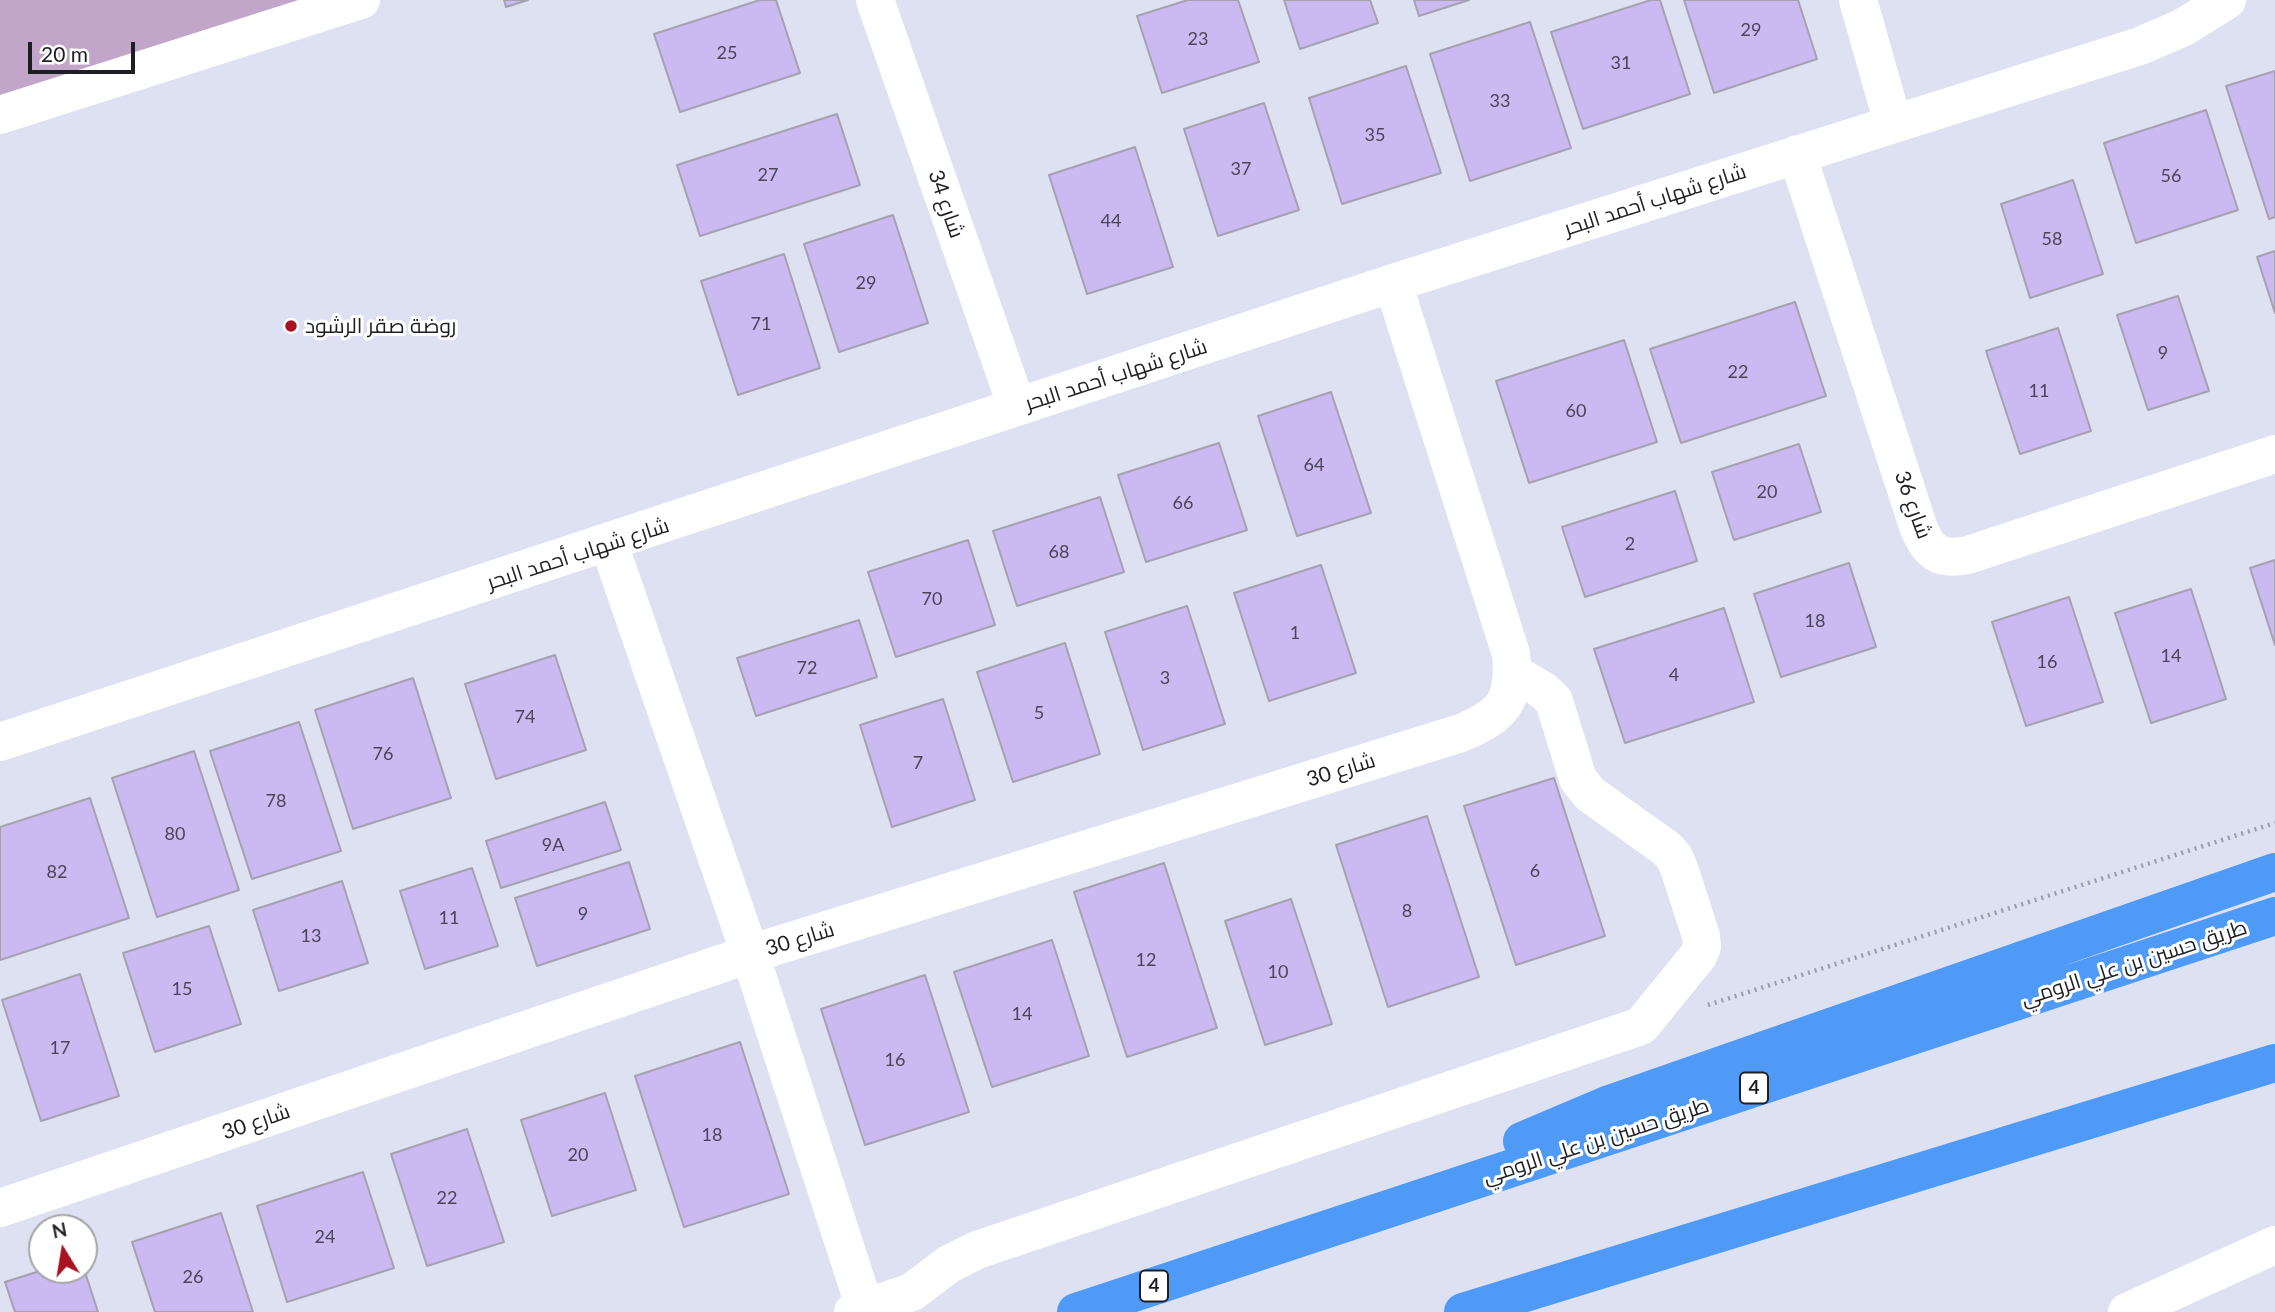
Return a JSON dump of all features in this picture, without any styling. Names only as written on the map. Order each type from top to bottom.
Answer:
[{"type":"highway","points":[[1233,1261],[1607,1105],[2275,872]]},
{"type":"highway","name":"طريق حسين بن علي الرومي","points":[[1076,1312],[2275,916]]},
{"type":"highway","points":[[1463,1312],[2275,1063]]},
{"type":"highway","points":[[1894,1180],[2275,1076]]},
{"type":"street","points":[[0,115],[361,0]]},
{"type":"street","name":"شارع 34","points":[[875,0],[1017,407]]},
{"type":"street","points":[[1858,0],[1893,123]]},
{"type":"street","name":"شارع شهاب أحمد البحر","points":[[0,742],[609,544],[1393,283],[2140,46],[2182,28],[2227,0]]},
{"type":"street","name":"شارع 36","points":[[1797,154],[1923,541],[1940,555],[1947,558],[1968,555],[2275,454]]},
{"type":"street","name":"شارع 30","points":[[0,1208],[750,954],[1461,733],[1494,716],[1506,703],[1512,672],[1511,654],[1393,283]]},
{"type":"street","name":"شارع 30","points":[[609,544],[750,954]]},
{"type":"street","points":[[750,954],[859,1310],[912,1292],[949,1264],[977,1250],[1641,1026],[1692,965],[1702,947],[1701,936],[1679,868],[1667,849],[1590,794],[1578,779],[1554,701],[1544,691],[1512,672]]},
{"type":"street","points":[[2127,1312],[2275,1245]]},
{"type":"path","points":[[1707,1005],[2275,823]]},
{"type":"shaded area","points":[[0,0],[305,0],[0,96]]},
{"type":"building","points":[[504,0],[528,0],[506,7]]},
{"type":"building","points":[[760,0],[776,0],[800,73],[680,112],[654,34]]},
{"type":"building","points":[[1188,0],[1238,0],[1259,62],[1162,93],[1137,16]]},
{"type":"building","points":[[1284,0],[1370,0],[1378,23],[1300,49]]},
{"type":"building","points":[[1414,0],[1469,0],[1419,16]]},
{"type":"building","points":[[1651,0],[1660,0],[1690,94],[1583,129],[1551,32]]},
{"type":"building","points":[[1684,0],[1798,0],[1817,59],[1714,93]]},
{"type":"building","points":[[1530,22],[1571,148],[1470,181],[1430,54]]},
{"type":"building","points":[[1406,66],[1441,173],[1342,204],[1309,98]]},
{"type":"building","points":[[2275,71],[2275,217],[2269,219],[2226,86]]},
{"type":"building","points":[[1264,103],[1299,210],[1218,236],[1184,129]]},
{"type":"building","points":[[2206,110],[2238,210],[2136,243],[2104,143]]},
{"type":"building","points":[[837,114],[860,185],[700,236],[677,165]]},
{"type":"building","points":[[1135,147],[1173,267],[1087,294],[1049,175]]},
{"type":"building","points":[[2073,180],[2103,274],[2030,298],[2001,204]]},
{"type":"building","points":[[893,215],[928,323],[839,352],[804,244]]},
{"type":"building","points":[[2275,251],[2275,313],[2257,257]]},
{"type":"building","points":[[784,254],[820,368],[738,395],[701,281]]},
{"type":"building","points":[[2178,296],[2209,391],[2148,410],[2117,315]]},
{"type":"building","points":[[1795,302],[1826,396],[1681,443],[1650,349]]},
{"type":"building","points":[[2058,328],[2091,431],[2020,454],[1986,351]]},
{"type":"building","points":[[1624,340],[1657,442],[1529,483],[1496,381]]},
{"type":"building","points":[[1331,392],[1371,513],[1297,536],[1258,416]]},
{"type":"building","points":[[1219,443],[1247,530],[1146,562],[1118,475]]},
{"type":"building","points":[[1799,444],[1821,512],[1734,540],[1712,472]]},
{"type":"building","points":[[1675,491],[1697,561],[1585,597],[1562,527]]},
{"type":"building","points":[[1100,497],[1124,572],[1017,606],[993,531]]},
{"type":"building","points":[[968,540],[995,625],[896,657],[868,572]]},
{"type":"building","points":[[2275,560],[2275,645],[2250,568]]},
{"type":"building","points":[[1849,563],[1876,647],[1781,677],[1754,594]]},
{"type":"building","points":[[1321,565],[1356,673],[1269,701],[1234,593]]},
{"type":"building","points":[[2191,589],[2226,699],[2151,723],[2115,613]]},
{"type":"building","points":[[2069,597],[2103,702],[2026,726],[1992,622]]},
{"type":"building","points":[[1187,606],[1225,724],[1143,750],[1105,632]]},
{"type":"building","points":[[1724,608],[1754,702],[1625,743],[1594,649]]},
{"type":"building","points":[[859,620],[877,677],[756,716],[737,658]]},
{"type":"building","points":[[1065,643],[1100,754],[1013,782],[977,672]]},
{"type":"building","points":[[555,655],[586,750],[496,779],[465,684]]},
{"type":"building","points":[[413,678],[451,798],[353,829],[315,710]]},
{"type":"building","points":[[943,699],[975,800],[892,827],[860,725]]},
{"type":"building","points":[[299,722],[341,851],[252,879],[210,751]]},
{"type":"building","points":[[194,751],[239,890],[157,917],[112,778]]},
{"type":"building","points":[[1554,778],[1605,936],[1516,965],[1464,806]]},
{"type":"building","points":[[90,798],[129,918],[0,960],[0,827]]},
{"type":"building","points":[[605,802],[621,850],[501,888],[486,841]]},
{"type":"building","points":[[1427,816],[1479,977],[1388,1007],[1336,845]]},
{"type":"building","points":[[629,862],[650,929],[537,966],[515,898]]},
{"type":"building","points":[[1164,863],[1217,1028],[1127,1057],[1074,892]]},
{"type":"building","points":[[472,868],[498,946],[425,969],[400,891]]},
{"type":"building","points":[[342,881],[368,963],[279,991],[253,910]]},
{"type":"building","points":[[1291,899],[1332,1024],[1265,1045],[1225,921]]},
{"type":"building","points":[[209,926],[241,1024],[155,1052],[123,953]]},
{"type":"building","points":[[1052,940],[1089,1056],[992,1087],[954,972]]},
{"type":"building","points":[[80,974],[119,1096],[41,1121],[2,1000]]},
{"type":"building","points":[[925,975],[969,1112],[865,1145],[821,1009]]},
{"type":"building","points":[[740,1042],[789,1194],[684,1227],[635,1076]]},
{"type":"building","points":[[605,1093],[636,1190],[552,1216],[521,1120]]},
{"type":"building","points":[[467,1129],[504,1242],[427,1266],[391,1154]]},
{"type":"building","points":[[363,1172],[394,1268],[287,1302],[257,1206]]},
{"type":"building","points":[[221,1213],[253,1312],[155,1312],[132,1242]]},
{"type":"building","points":[[28,1275],[28,1284],[89,1284],[98,1312],[15,1312],[5,1282]]},
{"type":"place","name":"روضة صقر الرشود","points":[[291,326]]}]
